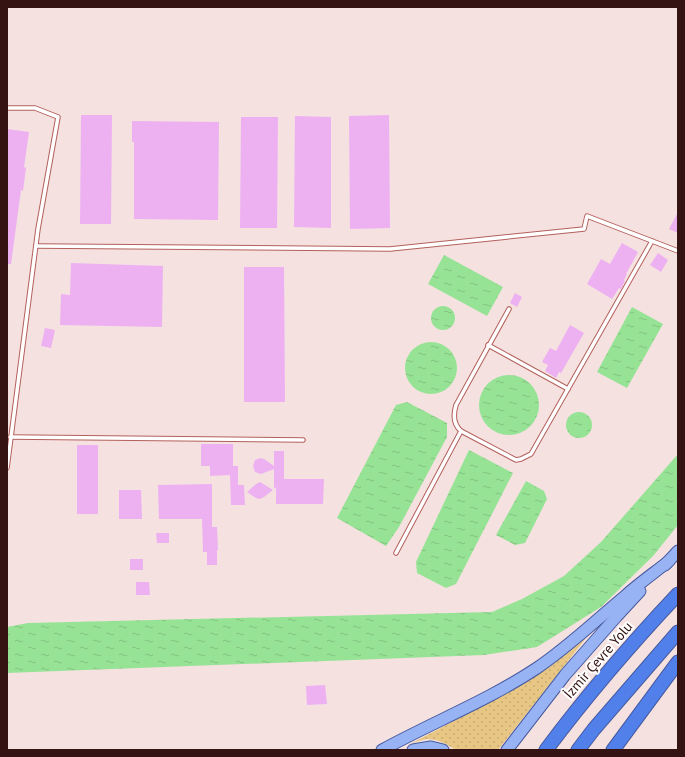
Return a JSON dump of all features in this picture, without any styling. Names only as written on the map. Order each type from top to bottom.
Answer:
[{"type":"highway","name":"İzmir Çevre Yolu","points":[[546,750],[570,717],[678,594]]},
{"type":"highway","points":[[578,750],[594,729],[678,632]]},
{"type":"highway","points":[[612,750],[678,662]]},
{"type":"main road","points":[[507,750],[570,669],[678,551]]},
{"type":"main road","points":[[382,750],[504,688],[536,668],[568,645],[625,596],[669,561]]},
{"type":"main road","points":[[413,750],[431,747],[443,750]]},
{"type":"lane","points":[[7,108],[35,108],[58,117],[36,246],[7,468]]},
{"type":"lane","points":[[36,246],[390,249],[584,229],[587,216],[678,251]]},
{"type":"lane","points":[[509,309],[456,405],[454,413],[455,423],[461,432],[516,460],[525,458],[531,454],[652,241]]},
{"type":"lane","points":[[488,345],[568,389]]},
{"type":"lane","points":[[396,553],[461,432]]},
{"type":"lane","points":[[10,437],[303,440]]},
{"type":"shaded area","points":[[586,638],[498,750],[456,750],[436,740],[426,739],[412,743],[513,690],[552,665]]},
{"type":"water","points":[[444,255],[503,287],[487,316],[428,284]]},
{"type":"water","points":[[443,306],[452,309],[455,318],[452,327],[443,330],[434,327],[431,318],[434,309]]},
{"type":"water","points":[[632,307],[663,324],[627,388],[597,372]]},
{"type":"water","points":[[426,342],[436,342],[446,346],[453,353],[457,363],[457,373],[453,383],[446,390],[436,394],[426,394],[416,390],[409,383],[405,373],[405,363],[409,353],[416,346]]},
{"type":"water","points":[[503,375],[515,375],[526,380],[534,388],[539,399],[537,417],[526,430],[515,435],[503,435],[492,430],[484,422],[479,411],[479,399],[484,388],[492,380]]},
{"type":"water","points":[[407,402],[447,423],[447,437],[399,527],[386,546],[337,518],[396,405]]},
{"type":"water","points":[[579,412],[588,416],[592,425],[588,434],[579,438],[570,434],[566,425],[570,416]]},
{"type":"water","points":[[469,450],[513,473],[456,584],[446,588],[417,573],[416,562]]},
{"type":"water","points":[[678,454],[678,525],[653,556],[601,607],[537,647],[484,655],[7,673],[7,627],[28,623],[492,612],[522,599],[564,576],[601,542]]},
{"type":"water","points":[[526,481],[544,491],[547,499],[525,543],[515,545],[496,535]]},
{"type":"building","points":[[81,115],[112,115],[111,224],[80,224]]},
{"type":"building","points":[[389,115],[390,228],[350,229],[349,116]]},
{"type":"building","points":[[295,116],[331,117],[331,228],[294,227]]},
{"type":"building","points":[[241,117],[278,117],[277,228],[240,228]]},
{"type":"building","points":[[132,121],[219,122],[218,220],[134,219],[134,142],[132,142]]},
{"type":"building","points":[[7,129],[29,132],[24,167],[26,168],[23,191],[21,190],[11,264],[7,264]]},
{"type":"building","points":[[678,212],[678,233],[669,229]]},
{"type":"building","points":[[622,243],[638,252],[626,274],[625,281],[621,289],[619,288],[612,299],[587,284],[601,259],[610,264]]},
{"type":"building","points":[[658,253],[668,260],[661,272],[650,265]]},
{"type":"building","points":[[71,263],[163,266],[162,327],[60,325],[61,294],[70,295]]},
{"type":"building","points":[[244,267],[284,267],[285,402],[244,402]]},
{"type":"building","points":[[515,293],[522,297],[517,307],[510,303]]},
{"type":"building","points":[[570,325],[584,333],[561,373],[559,372],[556,378],[545,371],[548,365],[542,362],[550,348],[556,351]]},
{"type":"building","points":[[45,328],[55,330],[51,348],[41,346]]},
{"type":"building","points":[[201,444],[233,444],[233,466],[238,466],[238,485],[244,485],[245,505],[231,505],[230,475],[210,476],[210,466],[201,466]]},
{"type":"building","points":[[77,445],[98,445],[98,514],[77,514]]},
{"type":"building","points":[[274,451],[284,451],[284,479],[324,479],[323,504],[276,504],[274,469],[261,474],[255,472],[253,466],[255,460],[260,458],[274,466]]},
{"type":"building","points":[[260,482],[273,490],[260,499],[247,492]]},
{"type":"building","points":[[212,484],[212,527],[217,527],[218,550],[217,565],[207,565],[207,552],[203,552],[202,519],[159,519],[158,485]]},
{"type":"building","points":[[119,490],[141,490],[142,519],[119,519]]},
{"type":"building","points":[[156,533],[169,533],[169,543],[157,543]]},
{"type":"building","points":[[130,559],[143,559],[143,570],[130,570]]},
{"type":"building","points":[[136,582],[149,582],[150,595],[136,595]]},
{"type":"building","points":[[325,685],[327,704],[307,705],[306,686]]}]
